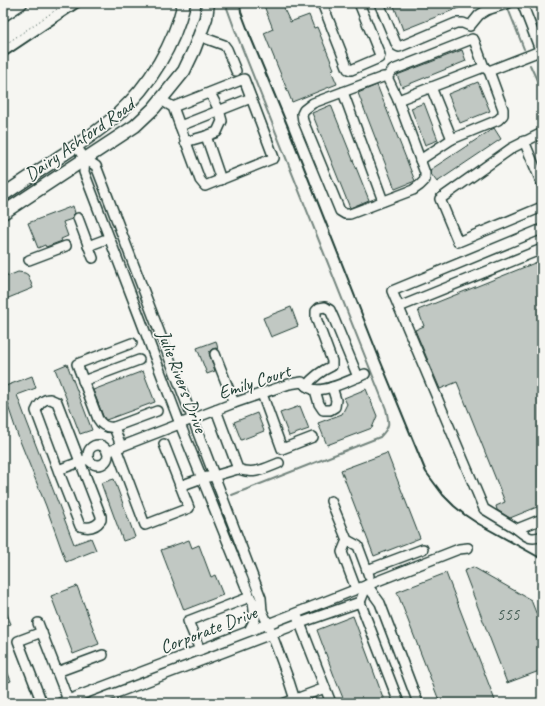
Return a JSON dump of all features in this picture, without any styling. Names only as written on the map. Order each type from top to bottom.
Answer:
[{"type":"main road","points":[[3,15],[21,3]]},
{"type":"main road","name":"Dairy Ashford Road","points":[[3,195],[100,129],[135,97],[162,58],[177,25],[184,3]]},
{"type":"main road","name":"Dairy Ashford Road","points":[[3,213],[135,126],[154,108],[184,71],[206,18],[209,4]]},
{"type":"street","points":[[322,3],[348,69],[351,70],[379,58],[380,55],[359,3]]},
{"type":"street","points":[[378,3],[397,46],[456,23],[463,23],[470,26],[479,15],[487,10],[506,4]]},
{"type":"street","points":[[398,100],[431,87],[541,53],[522,3]]},
{"type":"street","points":[[533,3],[542,25]]},
{"type":"street","points":[[199,36],[224,45],[236,71]]},
{"type":"street","points":[[387,77],[398,100],[420,160],[425,173],[425,180],[413,190],[350,214],[345,214],[340,211],[303,121],[302,114],[304,110],[313,103],[383,77],[387,77],[393,70],[472,39],[474,40],[487,69],[503,109],[503,116],[498,120],[452,139],[420,160]]},
{"type":"street","points":[[161,100],[173,107],[200,180],[205,186],[274,158],[244,79],[173,107]]},
{"type":"street","points":[[431,87],[452,139]]},
{"type":"street","points":[[343,92],[383,201]]},
{"type":"street","points":[[185,142],[217,132],[222,122],[219,110],[210,93]]},
{"type":"street","points":[[180,126],[251,98]]},
{"type":"street","points":[[542,133],[512,148],[436,200],[458,242],[542,207]]},
{"type":"street","points":[[206,136],[221,180]]},
{"type":"street","points":[[524,141],[542,184]]},
{"type":"street","name":"Julie Rivers Drive","points":[[76,146],[85,159],[96,166],[262,598],[262,611]]},
{"type":"street","name":"Julie Rivers Drive","points":[[85,159],[84,172],[180,424],[251,599],[262,611],[268,624],[295,701]]},
{"type":"street","points":[[78,218],[93,258]]},
{"type":"street","points":[[542,229],[392,291],[484,509],[530,538],[542,536]]},
{"type":"street","points":[[88,246],[109,238]]},
{"type":"street","points":[[29,260],[66,246]]},
{"type":"street","points":[[399,307],[542,249]]},
{"type":"street","name":"Emily Court","points":[[115,449],[234,403],[289,384],[302,382],[306,386],[310,388],[319,390],[362,376],[330,310],[325,307],[319,308],[316,311],[316,318],[332,361],[332,366],[320,372],[306,386]]},
{"type":"street","points":[[140,318],[152,312]]},
{"type":"street","points":[[132,343],[77,364],[83,381],[100,423],[108,428],[157,411]]},
{"type":"street","points":[[215,354],[234,403]]},
{"type":"street","points":[[83,381],[139,360]]},
{"type":"street","points":[[315,390],[319,404],[323,410],[330,410],[335,407],[336,400],[332,387]]},
{"type":"street","points":[[262,394],[282,449],[313,437]]},
{"type":"street","points":[[51,399],[57,402],[84,460],[101,516],[99,524],[89,528],[80,526],[58,470],[36,411],[37,406],[43,401],[51,399]]},
{"type":"street","points":[[216,410],[238,470]]},
{"type":"street","points":[[114,427],[115,449],[145,525],[189,508],[164,444]]},
{"type":"street","points":[[58,470],[84,460],[88,452],[93,447],[99,445],[115,449]]},
{"type":"street","points":[[84,460],[95,465],[101,465],[106,461],[108,455],[115,449]]},
{"type":"street","points":[[180,486],[202,478],[238,470],[244,472],[258,471],[279,463]]},
{"type":"street","points":[[331,501],[347,540],[358,546],[367,570],[370,584],[380,603],[418,703]]},
{"type":"street","points":[[517,529],[542,519]]},
{"type":"street","points":[[347,540],[342,552],[356,589]]},
{"type":"street","name":"Corporate Drive","points":[[64,701],[464,548]]},
{"type":"street","points":[[367,570],[424,549]]},
{"type":"street","points":[[370,584],[360,602],[399,703]]},
{"type":"street","points":[[200,650],[188,621],[251,599],[255,619],[249,631]]},
{"type":"street","name":"Corporate Drive","points":[[90,703],[114,699],[127,689],[300,623],[360,602]]},
{"type":"street","points":[[296,613],[331,703]]},
{"type":"street","points":[[38,622],[57,672],[64,701]]},
{"type":"street","points":[[42,632],[18,641],[42,703]]},
{"type":"street","points":[[57,672],[102,655]]},
{"type":"street","points":[[123,679],[127,689]]},
{"type":"street","points":[[285,703],[295,701],[325,688]]},
{"type":"path","points":[[3,46],[66,3]]},
{"type":"building","points":[[263,3],[299,3],[284,9],[290,22],[309,15],[314,28],[317,27],[334,69],[331,70],[337,84],[292,102],[264,33],[273,29]]},
{"type":"building","points":[[393,3],[471,3],[403,30]]},
{"type":"building","points":[[462,50],[466,61],[402,87],[397,75]]},
{"type":"building","points":[[478,82],[490,111],[460,123],[448,94]]},
{"type":"building","points":[[377,85],[415,181],[395,189],[358,93]]},
{"type":"building","points":[[424,103],[438,140],[425,145],[411,108]]},
{"type":"building","points":[[331,105],[369,200],[350,208],[312,113]]},
{"type":"building","points":[[494,128],[501,139],[437,182],[430,170]]},
{"type":"building","points":[[73,206],[75,213],[72,219],[63,222],[68,236],[61,239],[62,241],[46,247],[45,245],[38,248],[28,223]]},
{"type":"building","points":[[542,260],[542,505],[510,518],[497,510],[496,506],[505,502],[457,382],[440,389],[415,330],[424,326],[418,310]]},
{"type":"building","points":[[3,269],[8,276],[18,272],[25,273],[28,275],[33,288],[3,299]]},
{"type":"building","points":[[291,307],[298,326],[271,337],[263,318]]},
{"type":"building","points":[[216,341],[218,349],[212,349],[209,353],[215,371],[207,374],[197,348]]},
{"type":"building","points":[[67,364],[92,430],[80,434],[55,369]]},
{"type":"building","points":[[143,371],[155,402],[106,420],[93,390]]},
{"type":"building","points":[[32,376],[36,388],[17,395],[74,544],[91,538],[96,550],[66,562],[46,506],[18,436],[3,390],[3,387]]},
{"type":"building","points":[[366,389],[377,416],[372,428],[327,445],[318,423],[342,414],[347,404],[344,398]]},
{"type":"building","points":[[300,406],[309,429],[289,436],[280,413]]},
{"type":"building","points":[[257,413],[264,431],[241,440],[234,422]]},
{"type":"building","points":[[387,453],[420,538],[374,556],[341,470]]},
{"type":"building","points":[[114,479],[135,537],[123,541],[101,483]]},
{"type":"building","points":[[189,540],[192,548],[199,545],[211,577],[215,575],[223,595],[184,610],[161,550]]},
{"type":"building","points":[[473,567],[531,600],[542,628],[542,670],[507,683],[464,571]]},
{"type":"building","points":[[446,573],[496,703],[440,703],[397,592]]},
{"type":"building","points":[[77,586],[99,644],[73,654],[51,596]]},
{"type":"building","points":[[3,604],[11,624],[3,627]]},
{"type":"building","points":[[353,616],[385,703],[345,703],[317,630]]},
{"type":"building","points":[[3,661],[11,681],[3,684]]},
{"type":"waterway","points":[[227,3],[227,8],[235,30],[386,409],[388,421],[388,427],[380,437],[232,495]]},
{"type":"waterway","points":[[507,6],[524,49]]},
{"type":"waterway","points":[[530,65],[542,91]]},
{"type":"railway","points":[[3,58],[85,3]]},
{"type":"railway","points":[[240,3],[241,12],[249,33],[426,472],[443,495],[465,515],[542,559]]}]
